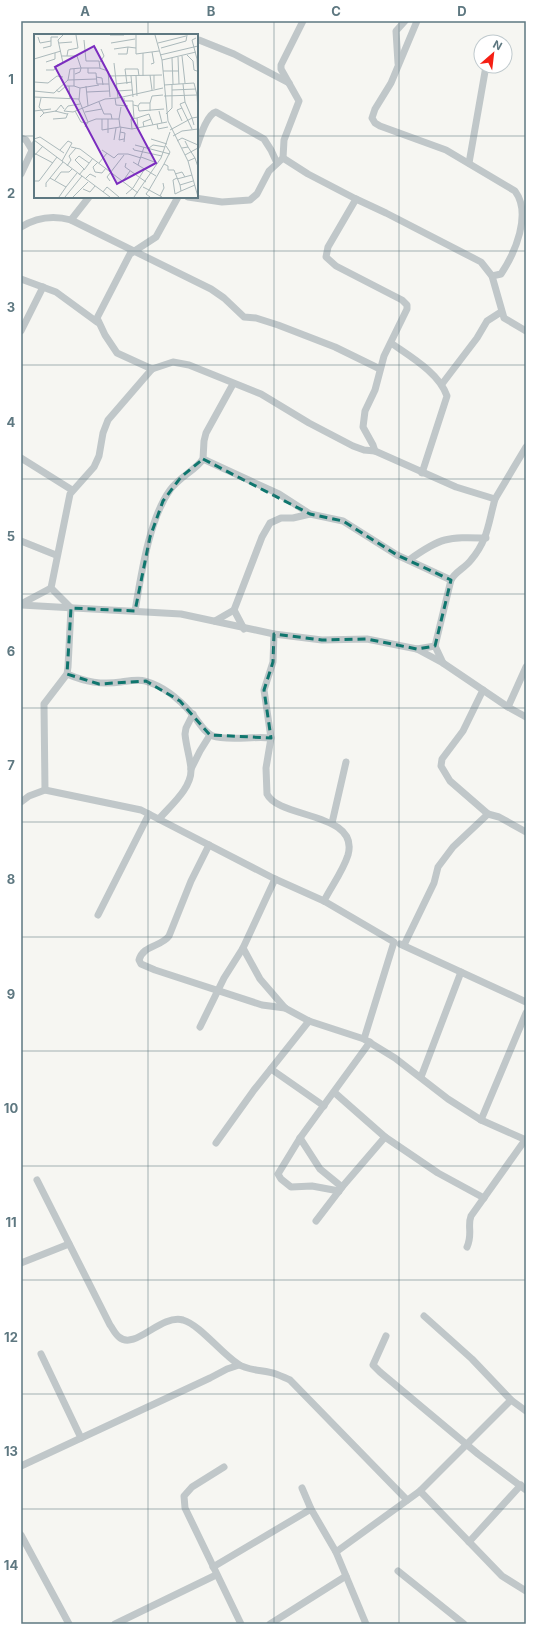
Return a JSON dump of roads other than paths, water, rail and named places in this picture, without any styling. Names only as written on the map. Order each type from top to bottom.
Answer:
[{"type":"street","points":[[283,158],[284,140],[299,105],[298,98],[281,69],[281,65],[303,21]]},
{"type":"street","points":[[398,63],[396,31],[404,21]]},
{"type":"street","points":[[417,21],[398,63],[391,83],[373,114],[375,122],[426,142],[469,162],[515,191],[519,196],[523,207],[518,245],[501,274],[492,276]]},
{"type":"street","points":[[199,40],[234,54],[291,84]]},
{"type":"street","points":[[469,162],[485,74]]},
{"type":"street","points":[[199,131],[211,114],[216,112],[264,139],[269,146],[276,163]]},
{"type":"street","points":[[21,138],[26,140],[33,147],[21,174]]},
{"type":"street","points":[[195,198],[222,202],[250,200],[257,194],[269,171],[283,158]]},
{"type":"street","points":[[283,158],[308,174],[475,258],[486,267],[492,276],[501,312],[507,321],[526,332]]},
{"type":"street","points":[[71,220],[88,198]]},
{"type":"street","points":[[97,322],[98,315],[129,257],[134,251],[156,237],[177,198]]},
{"type":"street","points":[[356,199],[328,247],[326,257],[336,266],[406,303],[407,309],[380,369],[375,390],[365,411],[363,422],[374,451]]},
{"type":"street","points":[[21,226],[31,221],[47,217],[71,220],[210,289],[224,298],[244,317],[256,318],[278,325],[335,347],[380,369]]},
{"type":"street","points":[[21,279],[56,292],[97,322],[117,353],[152,369]]},
{"type":"street","points":[[21,331],[43,286]]},
{"type":"street","points":[[442,384],[477,338],[487,321],[501,312]]},
{"type":"street","points":[[391,343],[442,384],[448,396],[422,473]]},
{"type":"street","points":[[51,588],[56,555],[72,490],[94,467],[101,450],[103,433],[108,420],[152,369],[173,362],[181,362],[261,394],[343,442],[364,450],[374,451],[456,487],[495,499]]},
{"type":"street","points":[[135,611],[150,537],[163,502],[181,477],[203,459],[206,433],[233,384]]},
{"type":"street","points":[[443,663],[435,646],[451,580],[455,574],[471,560],[486,538],[495,499],[526,447]]},
{"type":"street","points":[[21,458],[72,490]]},
{"type":"street","points":[[203,459],[279,494],[310,514]]},
{"type":"street","points":[[216,621],[234,610],[262,538],[270,523],[281,518],[293,518],[310,514],[343,520],[374,541],[451,580]]},
{"type":"street","points":[[409,560],[432,544],[442,540],[452,538],[486,538]]},
{"type":"street","points":[[21,540],[56,555]]},
{"type":"street","points":[[21,604],[51,588]]},
{"type":"street","points":[[45,790],[44,704],[67,674],[71,608],[51,588]]},
{"type":"street","points":[[21,604],[181,614],[216,621],[244,629],[274,634],[322,640],[367,639],[417,649],[443,663],[508,707],[526,717]]},
{"type":"street","points":[[234,610],[244,629]]},
{"type":"street","points":[[274,634],[273,662],[264,690],[270,738],[266,768],[266,788],[269,799],[275,803],[332,823],[341,830],[349,846],[348,855],[324,901]]},
{"type":"street","points":[[417,649],[435,646]]},
{"type":"street","points":[[508,707],[526,667]]},
{"type":"street","points":[[67,674],[86,682],[98,684],[139,680],[146,681],[157,686],[180,701],[210,735],[270,738]]},
{"type":"street","points":[[482,690],[463,731],[442,759],[441,766],[450,781],[488,814],[499,817],[526,832]]},
{"type":"street","points":[[191,770],[185,734],[186,728],[193,714]]},
{"type":"street","points":[[159,819],[182,792],[200,751],[210,735]]},
{"type":"street","points":[[332,823],[346,762]]},
{"type":"street","points":[[21,802],[29,796],[45,790],[80,799],[129,807],[149,814],[275,879],[324,901],[394,942],[404,945],[526,1002]]},
{"type":"street","points":[[21,793],[29,796]]},
{"type":"street","points":[[98,915],[149,814]]},
{"type":"street","points":[[404,945],[434,883],[438,867],[453,848],[488,814]]},
{"type":"street","points":[[209,845],[191,881],[169,936],[164,941],[144,951],[139,960],[141,964],[218,991],[262,1004],[285,1008],[309,1021],[367,1041],[421,1077],[448,1099],[481,1120],[525,1140],[469,1220],[471,1235],[467,1248]]},
{"type":"street","points":[[200,1027],[233,962],[243,948],[275,879]]},
{"type":"street","points":[[340,1189],[312,1186],[290,1187],[278,1175],[300,1138],[334,1093],[367,1041],[394,942]]},
{"type":"street","points":[[243,948],[260,979],[285,1008]]},
{"type":"street","points":[[421,1077],[461,972]]},
{"type":"street","points":[[481,1120],[526,1013]]},
{"type":"street","points":[[216,1143],[270,1068],[309,1021]]},
{"type":"street","points":[[270,1068],[324,1106]]},
{"type":"street","points":[[334,1093],[385,1137],[438,1174],[484,1198]]},
{"type":"street","points":[[316,1221],[340,1189],[385,1137]]},
{"type":"street","points":[[300,1138],[315,1164],[340,1189]]},
{"type":"street","points":[[37,1180],[110,1325],[120,1338],[128,1340],[138,1338],[170,1319],[183,1320],[199,1329],[206,1338],[239,1365],[276,1374],[290,1380],[407,1500]]},
{"type":"street","points":[[21,1263],[69,1244]]},
{"type":"street","points":[[424,1316],[472,1359],[511,1400],[526,1411]]},
{"type":"street","points":[[386,1336],[373,1365],[466,1444],[523,1488],[469,1542]]},
{"type":"street","points":[[40,1354],[81,1438]]},
{"type":"street","points":[[21,1466],[227,1369],[239,1365]]},
{"type":"street","points":[[336,1552],[420,1491],[511,1400]]},
{"type":"street","points":[[224,1467],[192,1487],[184,1496],[185,1508],[216,1575],[241,1624]]},
{"type":"street","points":[[302,1488],[311,1509],[336,1552],[366,1624]]},
{"type":"street","points":[[420,1491],[502,1576],[526,1592]]},
{"type":"street","points":[[213,1567],[311,1509]]},
{"type":"street","points":[[21,1535],[24,1551],[69,1624]]},
{"type":"street","points":[[398,1571],[464,1624]]},
{"type":"street","points":[[115,1624],[216,1575]]},
{"type":"street","points":[[270,1624],[346,1576]]}]
